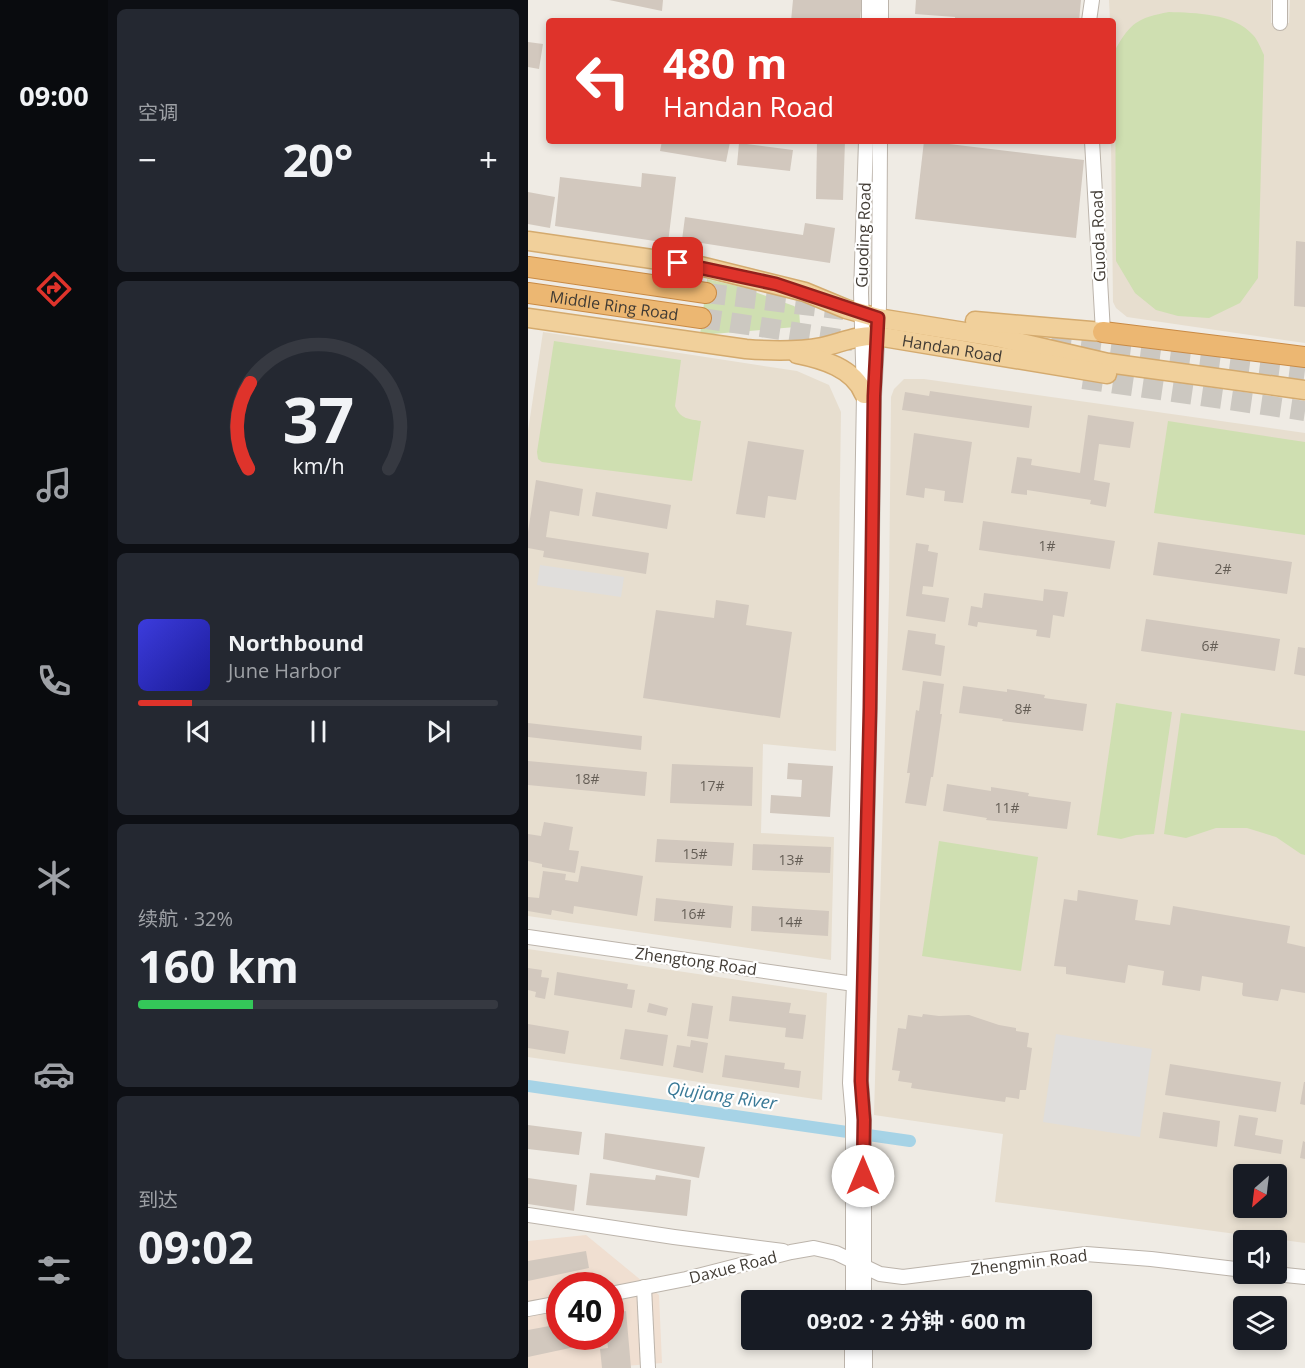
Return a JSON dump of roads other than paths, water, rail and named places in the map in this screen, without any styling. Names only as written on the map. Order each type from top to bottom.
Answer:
[{"type":"highway","name":"Middle Ring Road","points":[[528,267],[706,293]]},
{"type":"highway","name":"Middle Ring Road","points":[[528,293],[702,318]]},
{"type":"highway","points":[[1103,332],[1305,357]]},
{"type":"main road","name":"Handan Road","points":[[528,241],[700,266],[805,292],[870,319],[1072,369],[1305,401]]},
{"type":"main road","name":"Handan Road","points":[[528,318],[772,351],[820,347],[870,319],[993,324],[1103,332]]},
{"type":"main road","name":"Handan Road","points":[[870,319],[1016,340],[1108,363],[1305,390]]},
{"type":"main road","points":[[772,351],[799,354],[833,365],[857,381],[864,394]]},
{"type":"street","points":[[869,0],[869,18]]},
{"type":"street","points":[[881,0],[881,18]]},
{"type":"street","points":[[1089,18],[1092,0]]},
{"type":"street","points":[[1280,0],[1280,23]]},
{"type":"street","name":"Guoding Road","points":[[863,1290],[859,1263],[859,1119],[850,1083],[859,985],[870,319],[866,144]]},
{"type":"street","name":"Guoding Road","points":[[859,985],[864,394],[880,144]]},
{"type":"street","name":"Guoda Road","points":[[1092,144],[1103,332]]},
{"type":"street","name":"Zhengtong Road","points":[[528,937],[859,985]]},
{"type":"street","points":[[528,1215],[791,1252]]},
{"type":"street","name":"Daxue Road","points":[[624,1291],[686,1279],[791,1252],[824,1249],[859,1263]]},
{"type":"street","name":"Zhengmin Road","points":[[859,1263],[880,1274],[903,1277],[1086,1254],[1233,1269]]},
{"type":"street","name":"Guoding Road","points":[[855,1290],[859,1263]]},
{"type":"street","points":[[1287,1275],[1305,1277]]},
{"type":"street","points":[[644,1287],[648,1368]]},
{"type":"street","points":[[528,1309],[546,1306]]},
{"type":"street","points":[[852,1350],[852,1368]]},
{"type":"street","points":[[865,1350],[865,1368]]},
{"type":"waterway","name":"Qiujiang River","points":[[528,1086],[910,1141]]},
{"type":"tunnel","points":[[706,293],[844,310]]},
{"type":"tunnel","points":[[701,318],[853,341]]},
{"type":"tunnel","points":[[1022,333],[1305,370]]},
{"type":"tunnel","points":[[1083,379],[1305,411]]}]
